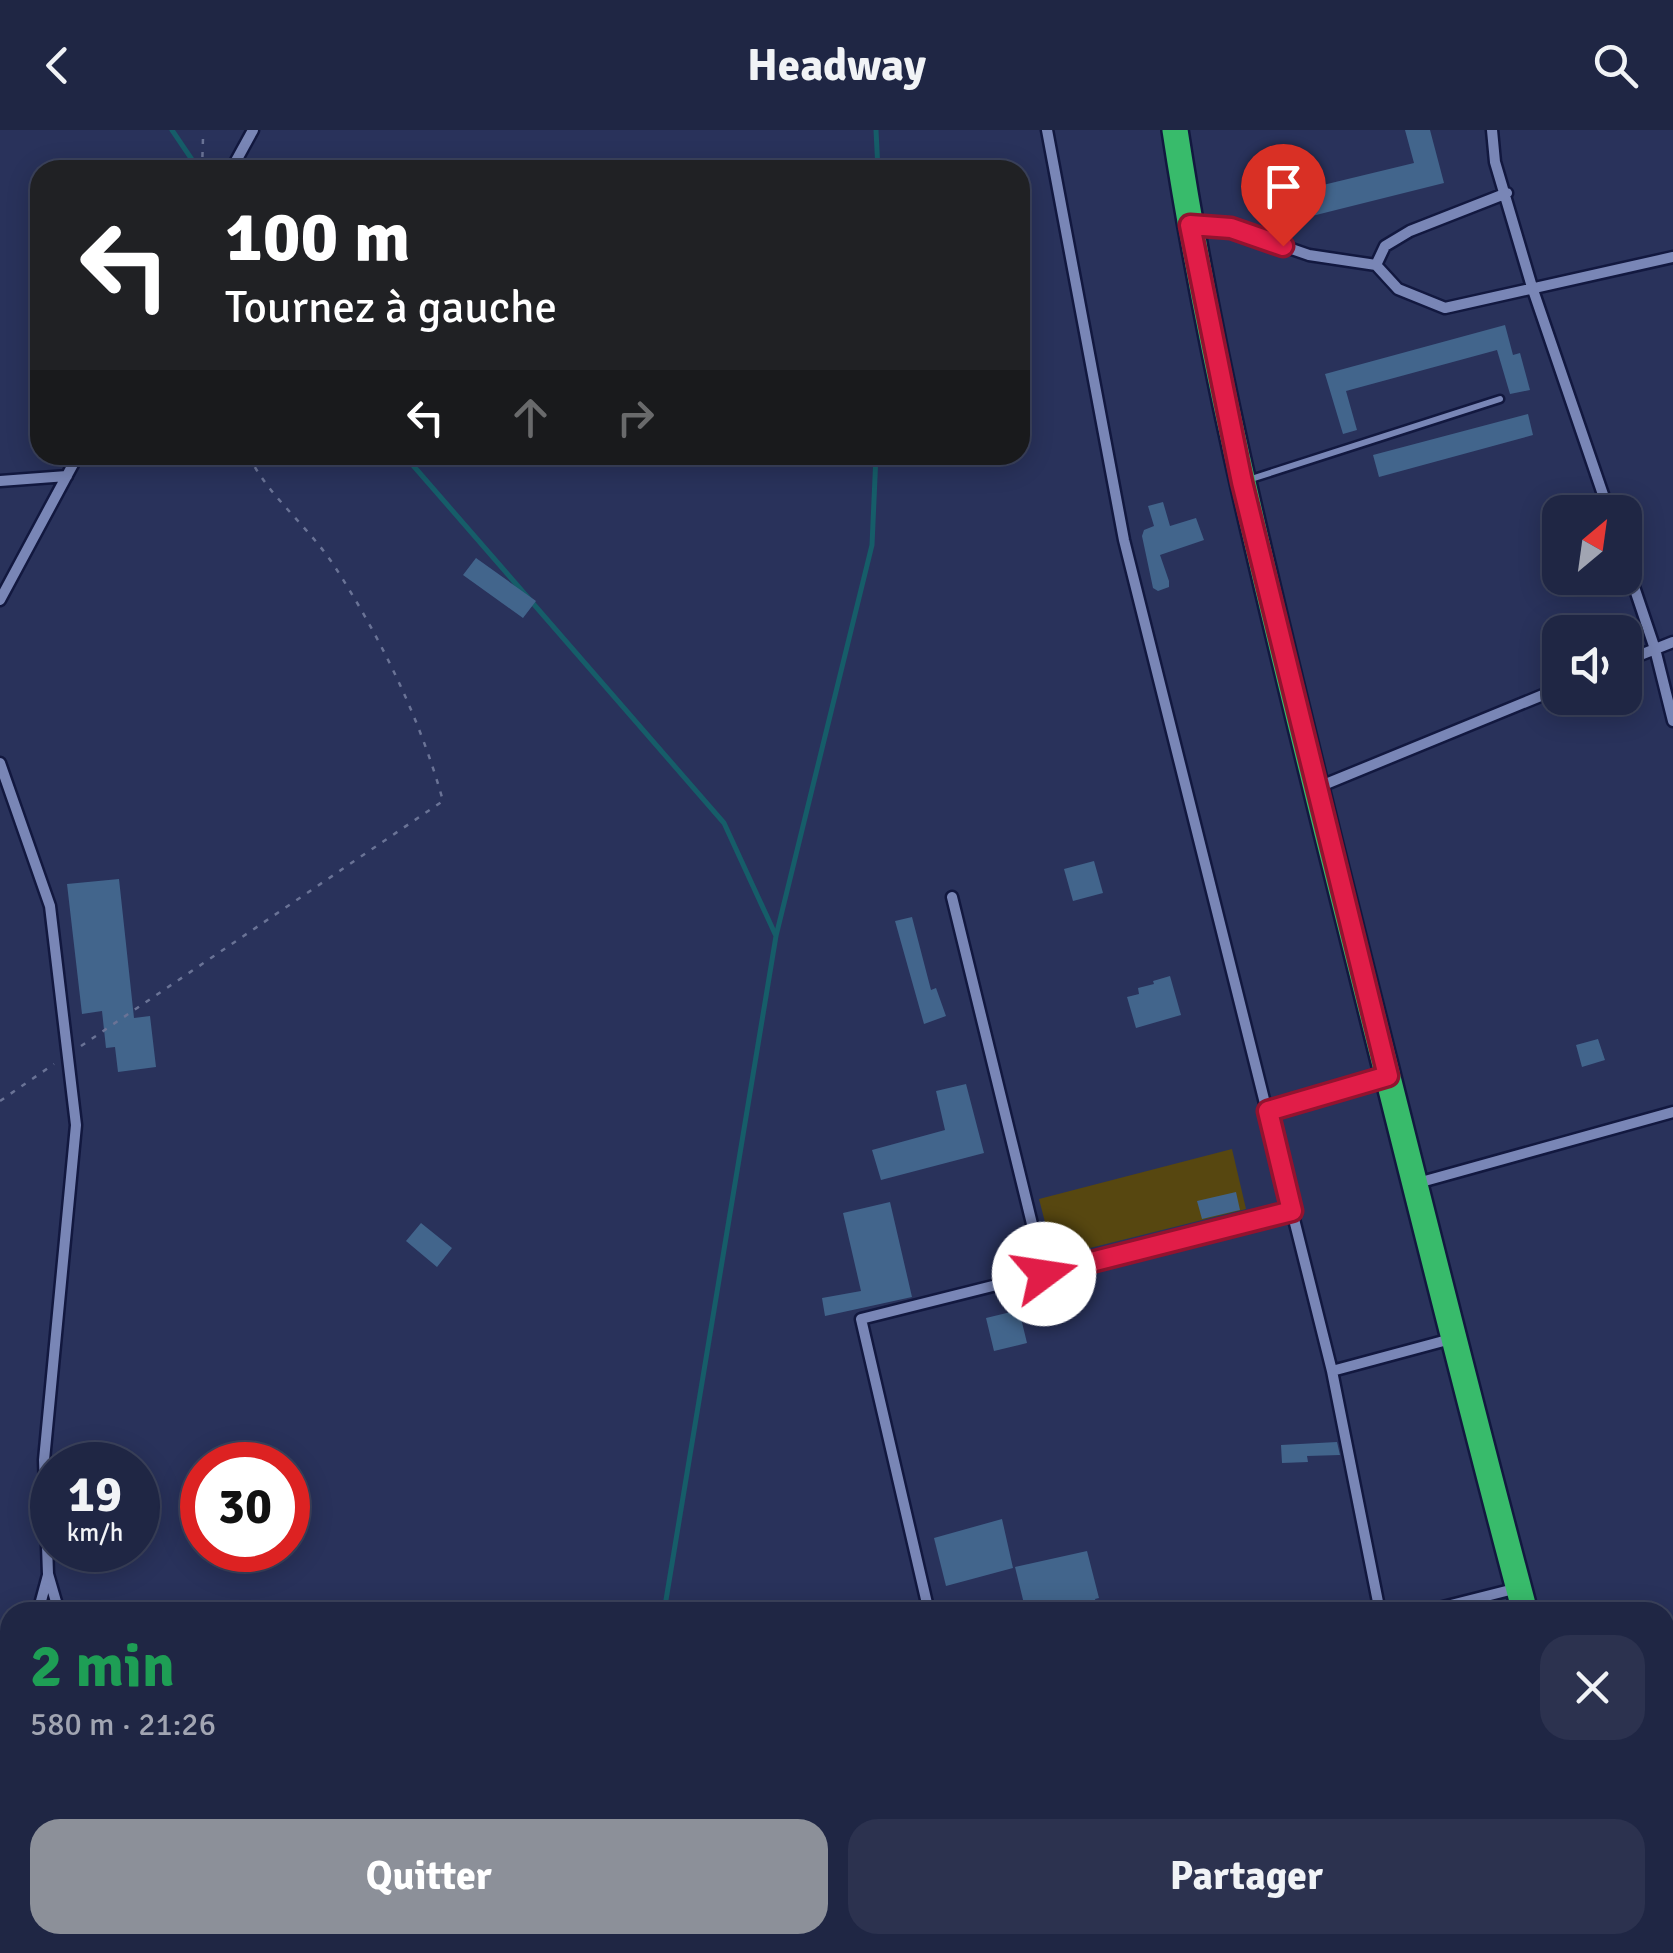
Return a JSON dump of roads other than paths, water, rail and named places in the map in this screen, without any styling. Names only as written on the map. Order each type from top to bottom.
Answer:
[{"type":"highway","points":[[1175,130],[1190,225],[1242,482],[1452,1338],[1522,1600]]},
{"type":"street","points":[[236,160],[253,130]]},
{"type":"street","points":[[1047,130],[1124,540],[1332,1371],[1378,1602]]},
{"type":"street","points":[[1492,130],[1495,162],[1532,287],[1603,495]]},
{"type":"street","points":[[1376,265],[1385,246],[1410,231],[1506,193]]},
{"type":"street","points":[[1190,225],[1231,228],[1309,255],[1376,265],[1398,289],[1445,308],[1673,257]]},
{"type":"street","points":[[0,600],[72,465]]},
{"type":"street","points":[[0,481],[66,476]]},
{"type":"street","points":[[1637,595],[1673,722]]},
{"type":"street","points":[[1642,654],[1673,642]]},
{"type":"street","points":[[1316,788],[1542,695]]},
{"type":"street","points":[[0,763],[50,906],[76,1126],[44,1460],[48,1574],[56,1602]]},
{"type":"street","points":[[952,897],[1044,1274]]},
{"type":"street","points":[[1268,1111],[1388,1076]]},
{"type":"street","points":[[1414,1184],[1673,1112]]},
{"type":"street","points":[[927,1602],[861,1320],[1292,1211]]},
{"type":"street","points":[[1332,1371],[1452,1338]]},
{"type":"street","points":[[41,1602],[48,1574]]},
{"type":"lane","points":[[1242,482],[1500,398]]},
{"type":"waterway","points":[[172,130],[192,160]]},
{"type":"waterway","points":[[876,130],[878,160]]},
{"type":"waterway","points":[[413,465],[724,823],[776,936]]},
{"type":"waterway","points":[[666,1602],[776,936],[872,545],[876,465]]}]
